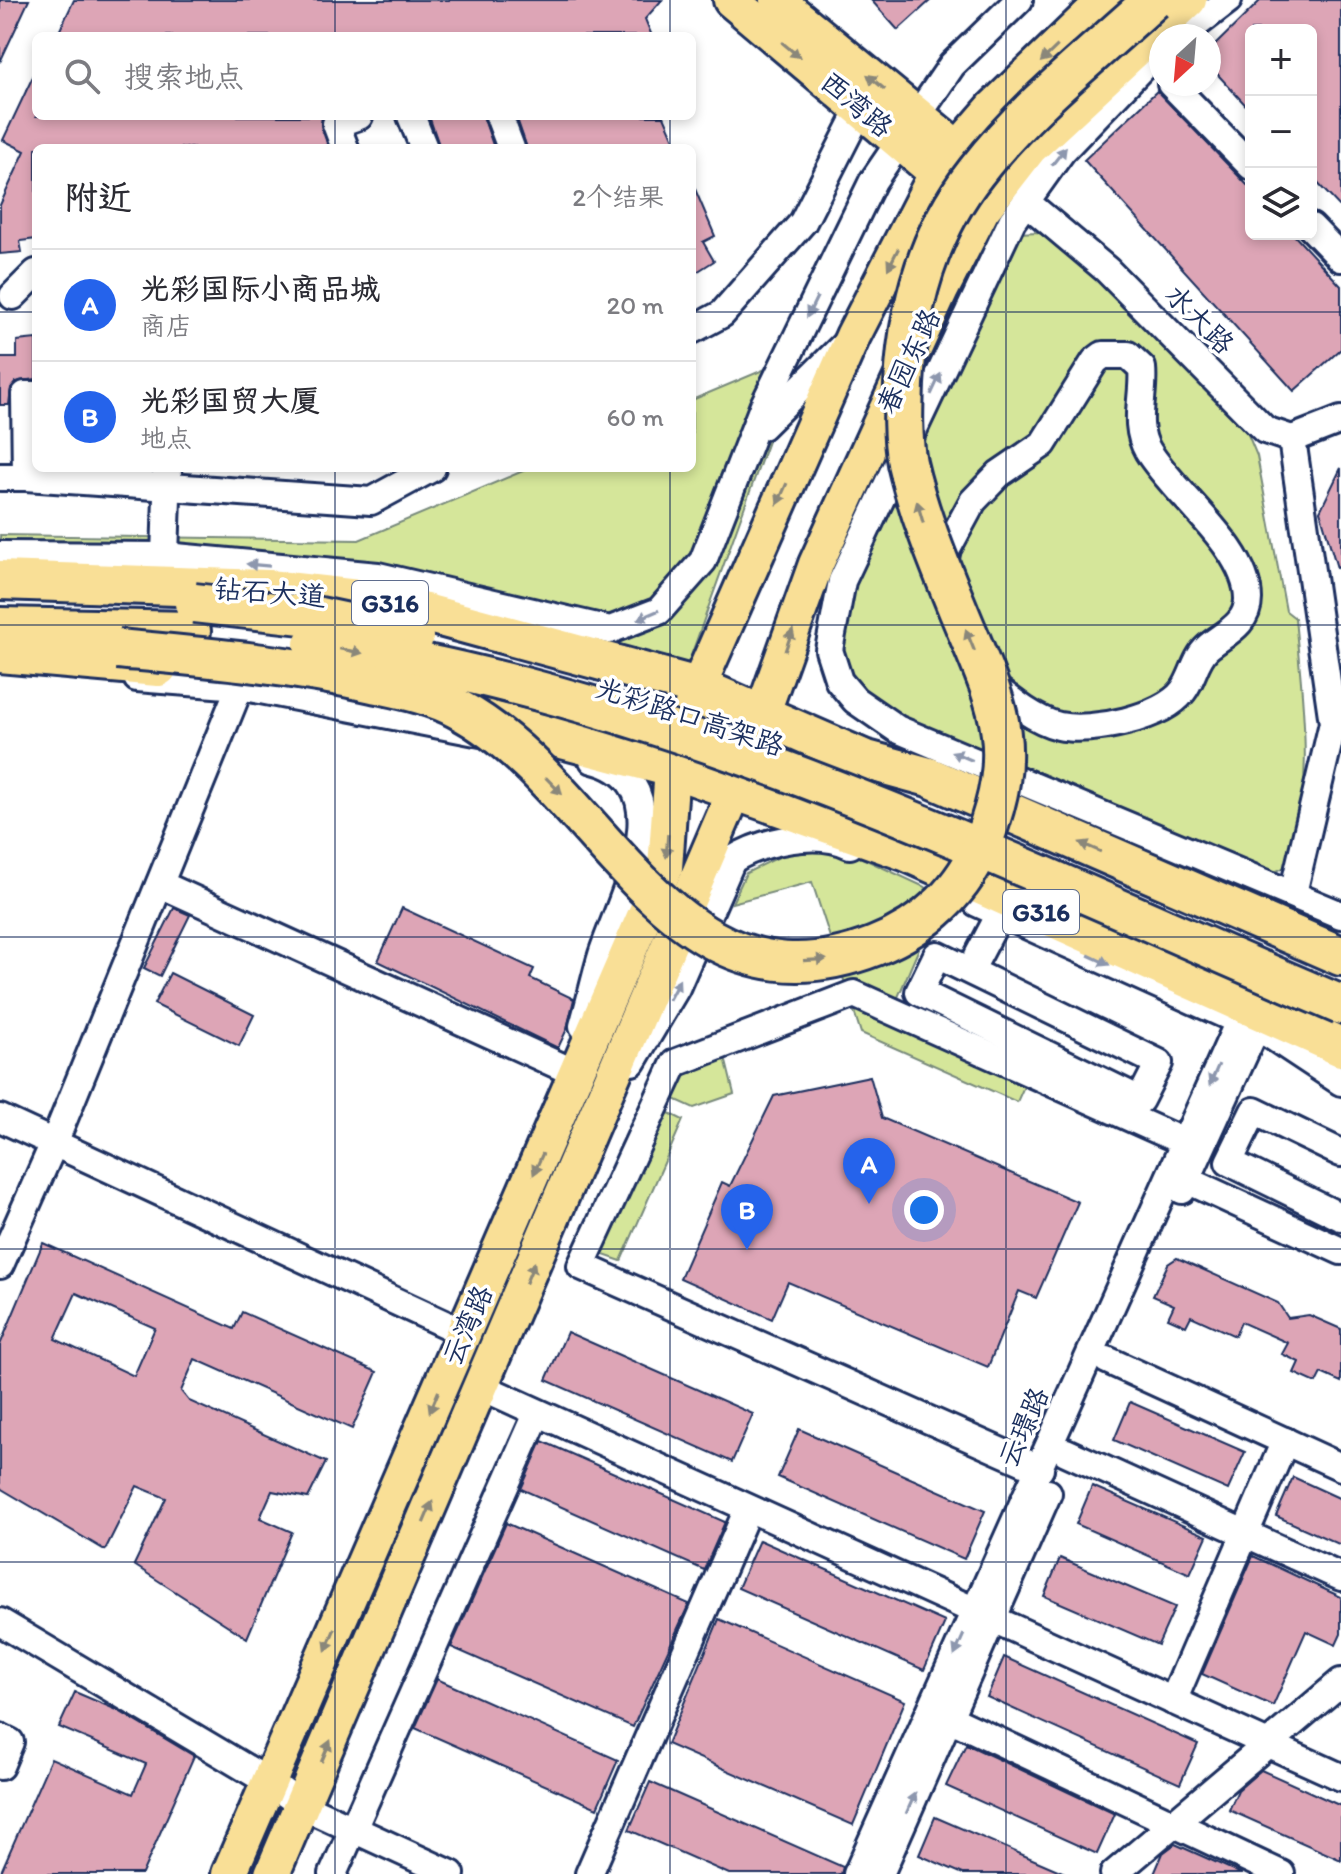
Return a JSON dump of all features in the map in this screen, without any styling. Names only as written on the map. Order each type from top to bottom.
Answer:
[{"type":"highway","points":[[0,634],[302,667],[403,690],[453,706],[493,729],[532,763],[663,907],[693,929],[738,952],[788,961],[849,957],[886,942],[924,919],[962,885],[983,842],[1005,762],[1002,724],[922,519],[906,457],[903,415],[906,344],[913,298],[952,209],[981,166],[1055,89],[1153,0]]},
{"type":"highway","name":"钻石大道","points":[[0,580],[268,589],[385,602],[698,687],[764,714]]},
{"type":"highway","name":"光彩路口高架路","points":[[0,596],[192,617],[474,674],[720,748],[793,773],[1341,1005]]},
{"type":"highway","name":"光彩路口高架路","points":[[0,627],[192,617],[320,617],[478,650],[633,695],[802,753],[1341,982]]},
{"type":"highway","name":"G316","points":[[0,653],[288,678],[374,689],[672,768],[905,851],[1254,1021],[1341,1047]]},
{"type":"highway","name":"G316","points":[[764,714],[863,759],[929,777],[1341,956]]},
{"type":"main road","name":"西湾路","points":[[731,0],[861,108],[908,128]]},
{"type":"main road","name":"西湾路","points":[[777,0],[908,128],[946,161],[1003,199]]},
{"type":"main road","name":"春园东路","points":[[672,768],[698,687],[853,336],[946,161],[993,108],[1105,0]]},
{"type":"main road","name":"春园东路","points":[[1174,24],[1189,0]]},
{"type":"main road","name":"春园东路","points":[[735,790],[816,564],[941,290],[1003,199],[1030,148],[1149,61]]},
{"type":"main road","name":"云湾路","points":[[229,1874],[665,868],[672,768]]},
{"type":"main road","name":"云湾路","points":[[272,1874],[735,790]]},
{"type":"street","points":[[0,555],[165,556],[378,576],[610,630],[659,611],[703,561],[752,436],[873,181],[952,65],[1019,0]]},
{"type":"street","points":[[1197,24],[1228,0]]},
{"type":"street","points":[[1183,96],[1245,160]]},
{"type":"street","points":[[696,328],[722,314],[803,222],[861,108]]},
{"type":"street","points":[[344,144],[336,124],[348,120]]},
{"type":"street","points":[[413,120],[422,144]]},
{"type":"street","points":[[500,120],[510,144]]},
{"type":"street","points":[[968,794],[897,729],[855,700],[839,681],[829,650],[842,581],[1012,221],[1003,199]]},
{"type":"street","name":"水大路","points":[[1003,199],[1107,270],[1265,430],[1292,439]]},
{"type":"street","points":[[1317,233],[1341,258]]},
{"type":"street","points":[[13,296],[32,277]]},
{"type":"street","points":[[752,436],[853,336]]},
{"type":"street","points":[[942,571],[947,549],[973,501],[999,474],[1043,444],[1095,361],[1103,355],[1128,355],[1142,368],[1144,388],[1138,413],[1147,449],[1242,568],[1248,601],[1240,624],[1204,650],[1182,693],[1145,714],[1102,727],[1058,726],[1017,705],[985,679]]},
{"type":"street","points":[[32,395],[25,395],[13,477],[167,477],[371,501],[425,472]]},
{"type":"street","points":[[1293,893],[1330,792],[1333,723],[1292,439],[1341,420]]},
{"type":"street","points":[[165,556],[167,477]]},
{"type":"street","points":[[385,602],[490,601]]},
{"type":"street","points":[[0,668],[240,686],[439,723],[609,764],[632,783],[643,817],[637,862],[602,955],[560,1115]]},
{"type":"street","points":[[288,678],[439,723]]},
{"type":"street","points":[[0,1265],[54,1143],[240,686]]},
{"type":"street","points":[[897,729],[1341,915]]},
{"type":"street","points":[[592,1130],[676,988],[732,860],[751,848],[797,840],[839,839],[1000,914],[1254,1021],[1341,1053]]},
{"type":"street","points":[[1127,863],[1238,871]]},
{"type":"street","points":[[160,884],[571,1071]]},
{"type":"street","points":[[970,971],[1000,914]]},
{"type":"street","points":[[937,955],[970,971],[1159,1063],[1140,1100],[919,992],[937,955]]},
{"type":"street","points":[[1040,1469],[581,1266],[675,1063],[854,994],[1184,1142]]},
{"type":"street","points":[[1254,1021],[1341,1082]]},
{"type":"street","name":"云璟路","points":[[880,1874],[949,1718],[983,1615],[1040,1469],[1184,1142],[1254,1021]]},
{"type":"street","name":"云璟路","points":[[857,1874],[1066,1452],[1254,1021]]},
{"type":"street","points":[[1341,1153],[1254,1111],[1229,1162],[1341,1217]]},
{"type":"street","points":[[0,1118],[464,1333]]},
{"type":"street","points":[[1187,1180],[1341,1251]]},
{"type":"street","points":[[1107,1360],[1341,1467]]},
{"type":"street","points":[[482,1387],[1341,1777]]},
{"type":"street","points":[[333,1874],[537,1414]]},
{"type":"street","points":[[1173,1701],[1285,1441]]},
{"type":"street","points":[[1066,1452],[1341,1577]]},
{"type":"street","points":[[589,1874],[748,1509]]},
{"type":"street","points":[[0,1622],[269,1782],[303,1806],[451,1874]]},
{"type":"street","points":[[1114,1874],[1341,1682]]},
{"type":"street","points":[[949,1718],[1281,1874]]},
{"type":"street","points":[[0,1737],[10,1742],[0,1766]]},
{"type":"green space","points":[[1037,232],[1067,249],[1247,432],[1257,456],[1286,611],[1295,618],[1305,743],[1296,837],[1286,867],[1272,873],[884,713],[861,695],[846,676],[839,652],[839,623],[1011,240],[1019,233]]},
{"type":"green space","points":[[799,355],[688,664],[421,594],[0,571],[0,535],[359,540],[520,472],[696,472],[696,398]]},
{"type":"green space","points":[[836,846],[942,895],[892,1011],[1030,1073],[1017,1102],[861,1033],[812,882],[732,903],[746,873],[791,851]]},
{"type":"green space","points":[[722,1045],[734,1094],[694,1108],[661,1093],[675,1063]]},
{"type":"green space","points":[[655,1106],[683,1120],[621,1261],[589,1250]]},
{"type":"building","points":[[0,0],[29,0],[0,62]]},
{"type":"building","points":[[74,0],[662,0],[645,19],[650,32],[59,32]]},
{"type":"building","points":[[871,0],[931,0],[898,30]]},
{"type":"building","points":[[1261,0],[1341,0],[1341,208],[1317,182],[1317,24],[1245,24],[1245,104],[1221,78],[1221,39]]},
{"type":"building","points":[[32,78],[32,120],[322,120],[327,144],[32,144],[32,240],[20,241],[22,252],[0,254],[0,205],[25,151],[3,140]]},
{"type":"building","points":[[1152,96],[1162,96],[1245,183],[1245,240],[1299,240],[1341,286],[1341,349],[1294,391],[1084,160]]},
{"type":"building","points":[[430,120],[484,120],[493,144],[439,144]]},
{"type":"building","points":[[517,120],[666,120],[676,144],[526,144]]},
{"type":"building","points":[[696,191],[715,236],[703,242],[714,261],[696,272]]},
{"type":"building","points":[[32,339],[32,380],[16,382],[11,388],[9,405],[0,405],[0,358],[17,358],[17,341]]},
{"type":"building","points":[[1341,468],[1341,567],[1337,568],[1320,511]]},
{"type":"building","points":[[174,908],[190,915],[160,976],[144,968]]},
{"type":"building","points":[[402,908],[534,969],[530,978],[574,999],[567,1029],[558,1048],[378,961]]},
{"type":"building","points":[[170,973],[254,1015],[239,1046],[154,1004]]},
{"type":"building","points":[[870,1076],[882,1118],[1078,1202],[1036,1298],[1019,1291],[988,1367],[788,1282],[772,1319],[680,1278],[722,1182],[730,1186],[774,1096]]},
{"type":"building","points":[[43,1243],[234,1329],[242,1312],[377,1372],[352,1429],[195,1359],[181,1391],[189,1401],[326,1462],[308,1498],[272,1491],[260,1518],[292,1532],[247,1638],[134,1565],[166,1498],[137,1486],[105,1550],[0,1488],[0,1345]],"holes":[[[76,1293],[155,1328],[134,1376],[55,1339]]]},
{"type":"building","points":[[1177,1258],[1278,1303],[1288,1318],[1309,1315],[1341,1329],[1341,1382],[1321,1373],[1316,1383],[1294,1373],[1299,1362],[1282,1354],[1288,1343],[1241,1322],[1235,1336],[1191,1316],[1186,1326],[1168,1318],[1174,1305],[1153,1296],[1168,1264]]},
{"type":"building","points":[[567,1332],[753,1414],[732,1462],[546,1380]]},
{"type":"building","points":[[1130,1402],[1245,1452],[1228,1490],[1114,1440]]},
{"type":"building","points":[[799,1429],[985,1511],[964,1559],[778,1477]]},
{"type":"building","points":[[542,1441],[725,1522],[704,1570],[521,1489]]},
{"type":"building","points":[[1293,1477],[1341,1499],[1341,1545],[1276,1516]]},
{"type":"building","points":[[1092,1486],[1207,1536],[1190,1574],[1076,1524]]},
{"type":"building","points":[[506,1523],[689,1604],[633,1727],[451,1647]]},
{"type":"building","points":[[759,1540],[945,1622],[924,1670],[738,1588]]},
{"type":"building","points":[[1253,1556],[1341,1597],[1341,1634],[1336,1645],[1306,1631],[1273,1706],[1202,1674]]},
{"type":"building","points":[[1060,1558],[1175,1607],[1158,1645],[1044,1596]]},
{"type":"building","points":[[719,1619],[905,1701],[853,1825],[667,1744]]},
{"type":"building","points":[[1004,1657],[1198,1744],[1180,1784],[987,1697]]},
{"type":"building","points":[[437,1679],[618,1760],[597,1808],[415,1728]]},
{"type":"building","points":[[75,1692],[117,1710],[194,1756],[142,1874],[0,1874],[51,1758],[133,1794],[146,1764],[59,1727]]},
{"type":"building","points":[[966,1744],[1115,1814],[1097,1854],[946,1786]]},
{"type":"building","points":[[1261,1770],[1341,1806],[1341,1860],[1229,1810],[1238,1790]]},
{"type":"building","points":[[650,1782],[843,1867],[841,1874],[729,1874],[629,1830]]},
{"type":"building","points":[[935,1817],[1067,1874],[963,1874],[919,1855]]},
{"type":"building","points":[[1175,1844],[1242,1874],[1154,1874],[1163,1853]]},
{"type":"place","name":"光彩国际小商品城","points":[[869,1204]]},
{"type":"place","name":"光彩国贸大厦","points":[[747,1250]]}]
